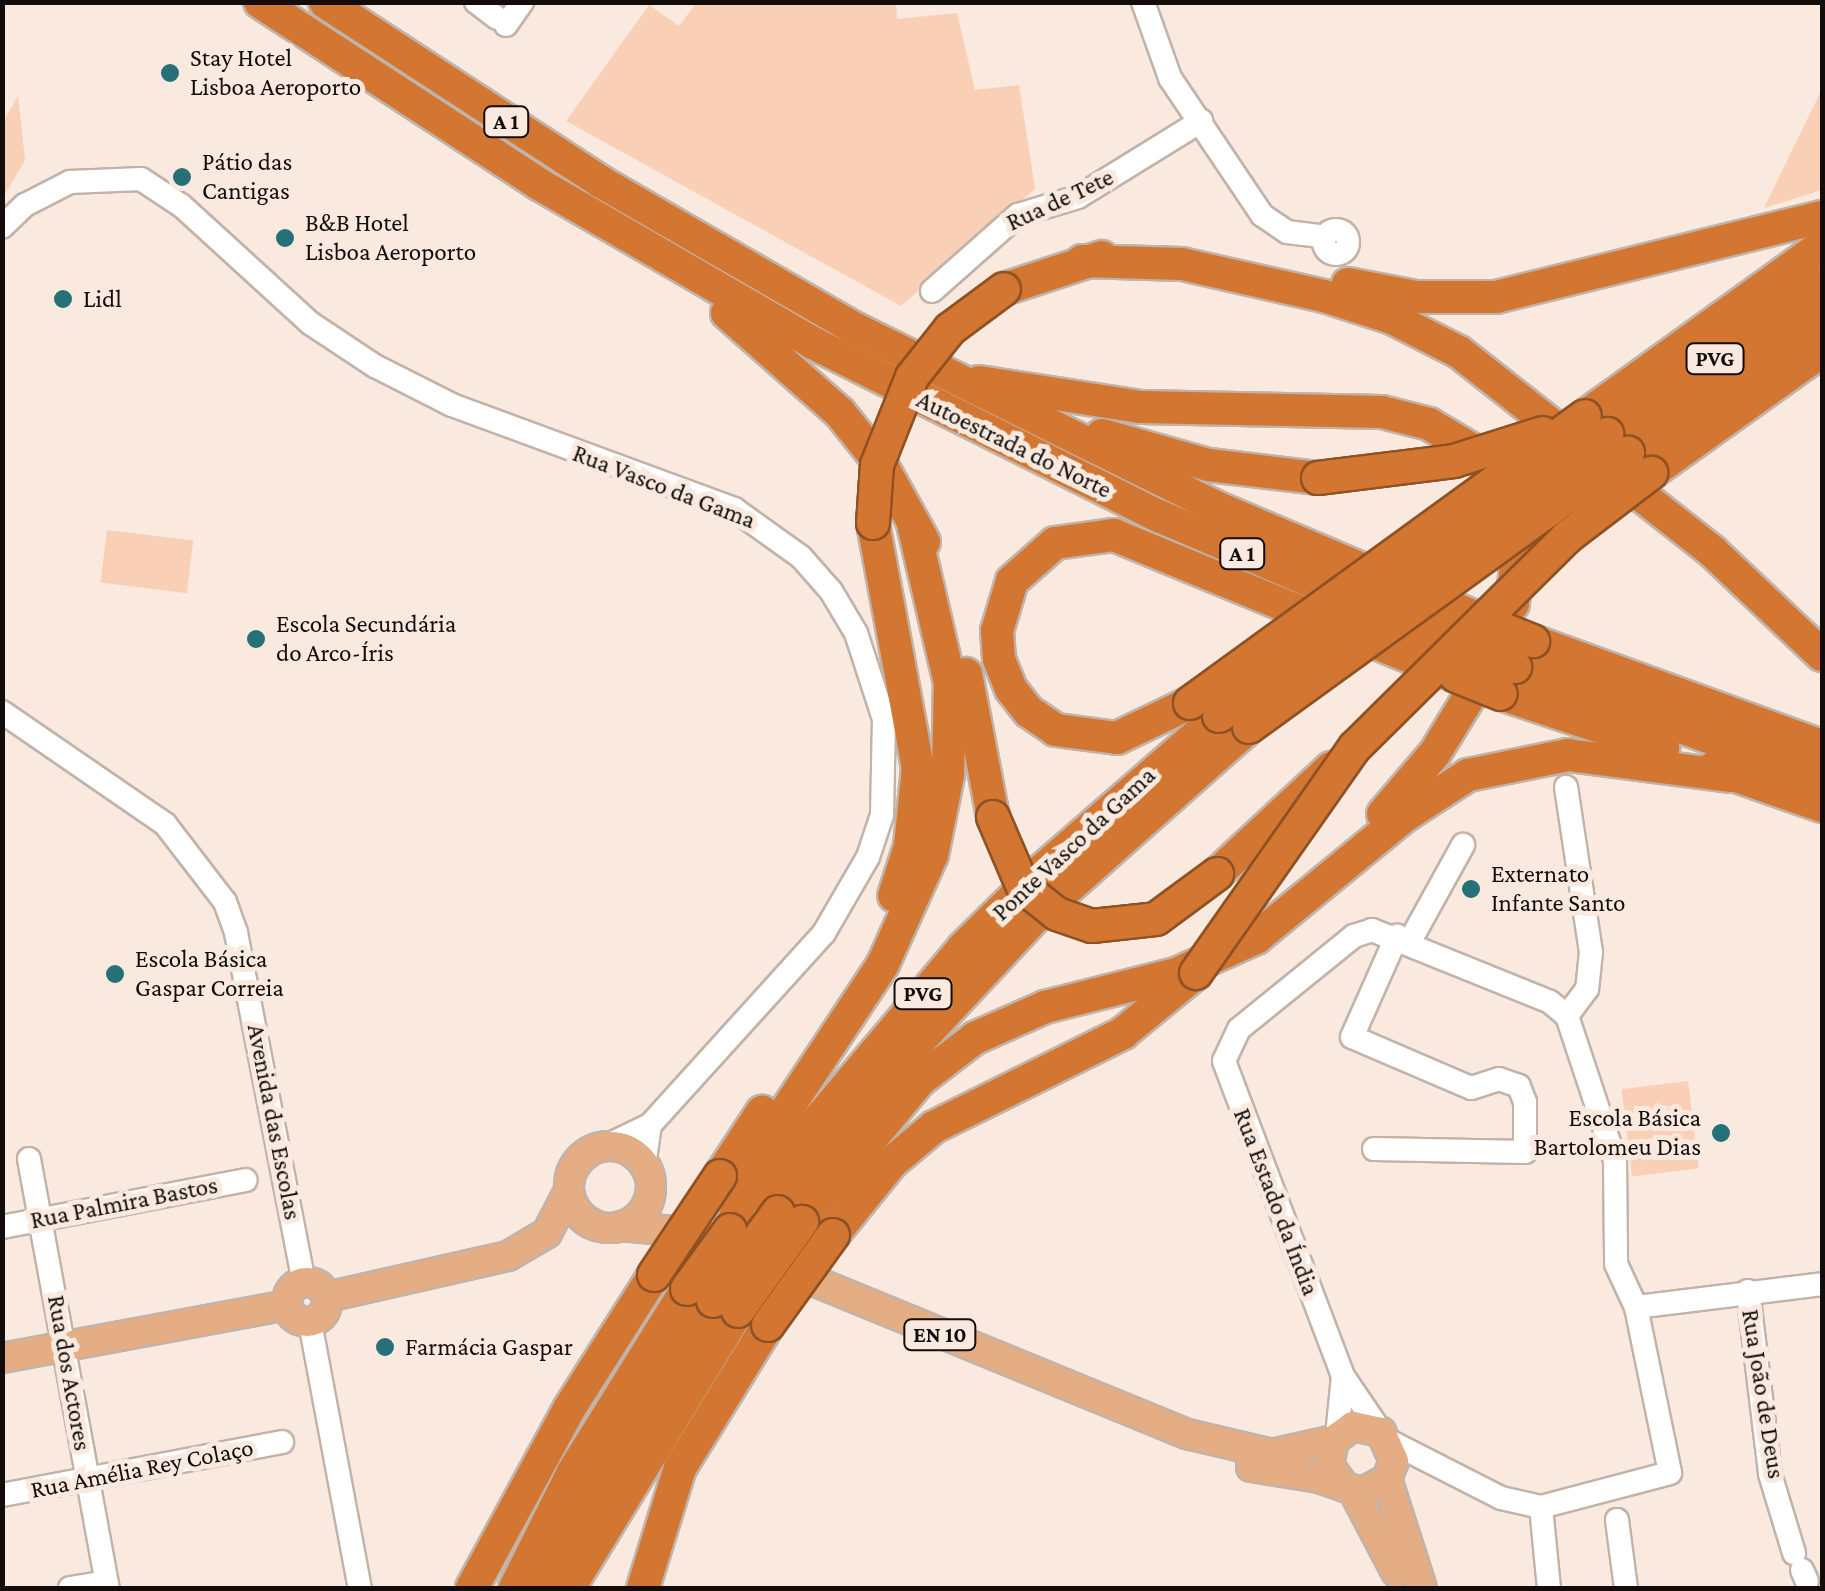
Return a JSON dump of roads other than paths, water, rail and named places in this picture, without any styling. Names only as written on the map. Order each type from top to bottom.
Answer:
[{"type":"highway","name":"Autoestrada do Norte","points":[[260,2],[425,113],[654,253],[1079,478],[1466,664]]},
{"type":"highway","name":"Autoestrada do Norte","points":[[324,2],[601,182],[946,377],[1218,508],[1498,627],[1516,667],[1822,778]]},
{"type":"highway","points":[[642,1588],[760,1198],[910,846],[916,736],[873,523],[877,465],[912,376],[950,329],[1004,289],[1082,261],[1158,253],[1292,272],[1416,297],[1496,296],[1822,217]]},
{"type":"highway","points":[[654,253],[840,413],[881,464],[950,600],[992,817],[1011,868],[1039,902],[1092,926],[1143,924],[1196,893],[1355,747],[1567,537],[1618,444],[1822,246]]},
{"type":"highway","points":[[1082,261],[1156,262],[1212,271],[1324,296],[1392,318],[1494,375],[1713,552],[1822,655]]},
{"type":"highway","name":"Ponte Vasco da Gama","points":[[1618,444],[1822,283]]},
{"type":"highway","name":"Ponte Vasco da Gama","points":[[760,1198],[891,1071],[1220,715],[1618,444],[1822,318]]},
{"type":"highway","points":[[1730,776],[1516,667],[1466,664],[1114,535],[1055,543],[1012,581],[997,631],[1000,659],[1010,690],[1042,721],[1086,738],[1117,738],[1220,715],[1618,444],[1822,350]]},
{"type":"highway","points":[[946,377],[1141,407],[1382,412],[1452,435],[1492,472],[1517,548],[1504,636],[1435,753],[1312,898]]},
{"type":"highway","points":[[1004,406],[1209,465],[1318,478],[1618,444]]},
{"type":"highway","points":[[569,1588],[727,1307],[730,1230],[760,1198],[762,1147],[884,964],[932,855],[950,760],[950,683],[913,524]]},
{"type":"highway","name":"Autoestrada do Norte","points":[[1516,667],[1822,746]]},
{"type":"highway","points":[[515,1588],[573,1472],[727,1307],[833,1235],[891,1163],[934,1127],[1105,1043],[1153,1013],[1196,973],[1355,747]]},
{"type":"highway","points":[[472,1588],[602,1352],[654,1276],[975,1038],[1044,1007],[1176,974],[1256,938],[1312,898],[1435,793],[1499,764],[1606,756],[1730,776],[1822,806]]},
{"type":"highway","points":[[547,1588],[606,1470],[727,1307]]},
{"type":"highway","points":[[490,1588],[524,1496]]},
{"type":"highway","points":[[588,1588],[618,1504]]},
{"type":"main road","name":"EN 10","points":[[606,1146],[634,1154],[695,1234]]},
{"type":"main road","points":[[547,1233],[569,1191],[578,1161],[606,1146]]},
{"type":"main road","points":[[315,1289],[325,1310],[310,1322],[294,1318],[287,1305],[292,1288],[315,1289],[484,1266],[547,1233],[609,1226],[642,1211],[648,1176]]},
{"type":"main road","points":[[569,1191],[578,1212],[609,1226]]},
{"type":"main road","name":"EN 10","points":[[609,1226],[695,1234],[1187,1434],[1247,1466],[1349,1488]]},
{"type":"main road","points":[[2,1358],[287,1305]]},
{"type":"main road","name":"EN 10","points":[[1187,1434],[1272,1454],[1335,1438],[1363,1425],[1385,1436]]},
{"type":"main road","points":[[1385,1436],[1389,1475],[1422,1588]]},
{"type":"main road","points":[[1335,1438],[1329,1466],[1349,1488],[1403,1588]]},
{"type":"main road","points":[[1349,1488],[1389,1475]]},
{"type":"street","points":[[476,2],[502,21],[522,2]]},
{"type":"street","points":[[1143,2],[1160,60],[1262,216],[1287,232],[1325,237]]},
{"type":"street","name":"Rua de Tete","points":[[932,291],[1018,215],[1078,198],[1201,121]]},
{"type":"street","name":"Rua Vasco da Gama","points":[[2,227],[38,196],[70,182],[141,179],[182,206],[310,323],[375,366],[452,405],[734,509],[801,556],[831,590],[856,633],[878,690],[887,766],[882,815],[848,899],[824,933],[650,1124],[606,1146]]},
{"type":"street","name":"Avenida das Escolas","points":[[2,712],[165,824],[211,877],[236,933],[286,1180],[315,1289]]},
{"type":"street","points":[[1559,1009],[1587,988],[1591,952],[1566,787]]},
{"type":"street","points":[[1374,1149],[1525,1163],[1525,1102],[1518,1086],[1499,1079],[1471,1088],[1352,1037],[1403,938],[1463,846]]},
{"type":"street","name":"Rua Estado da Índia","points":[[1385,1436],[1343,1376],[1226,1074],[1225,1053],[1239,1028],[1354,936],[1372,930],[1403,938]]},
{"type":"street","points":[[1385,1436],[1440,1469],[1501,1498],[1542,1508],[1670,1473],[1636,1307],[1616,1264],[1614,1160],[1583,1060],[1559,1009],[1403,938]]},
{"type":"street","points":[[648,1176],[650,1124]]},
{"type":"street","name":"Rua dos Actores","points":[[29,1158],[108,1585]]},
{"type":"street","name":"Rua Palmira Bastos","points":[[2,1226],[244,1180]]},
{"type":"street","points":[[1636,1307],[1822,1284]]},
{"type":"street","name":"Rua João de Deus","points":[[1748,1292],[1770,1474],[1801,1568]]},
{"type":"street","points":[[310,1322],[360,1588]]},
{"type":"street","name":"Rua Estado da Índia","points":[[1335,1438],[1343,1376]]},
{"type":"street","name":"Rua Amélia Rey Colaço","points":[[2,1495],[282,1442]]},
{"type":"street","points":[[1389,1475],[1440,1469]]},
{"type":"street","points":[[1542,1508],[1549,1588]]},
{"type":"street","points":[[1617,1520],[1626,1588]]},
{"type":"street","points":[[70,1588],[108,1585]]},
{"type":"place","name":"Stay Hotel Lisboa Aeroporto","points":[[170,73]]},
{"type":"place","name":"Pátio das Cantigas","points":[[182,177]]},
{"type":"place","name":"B&B Hotel Lisboa Aeroporto","points":[[285,238]]},
{"type":"place","name":"Lidl","points":[[63,299]]},
{"type":"place","name":"Escola Secundária do Arco-Íris","points":[[256,639]]},
{"type":"place","name":"Externato Infante Santo","points":[[1471,889]]},
{"type":"place","name":"Escola Básica Gaspar Correia","points":[[115,974]]},
{"type":"place","name":"Escola Básica Bartolomeu Dias","points":[[1721,1133]]},
{"type":"place","name":"Farmácia Gaspar","points":[[385,1347]]}]
